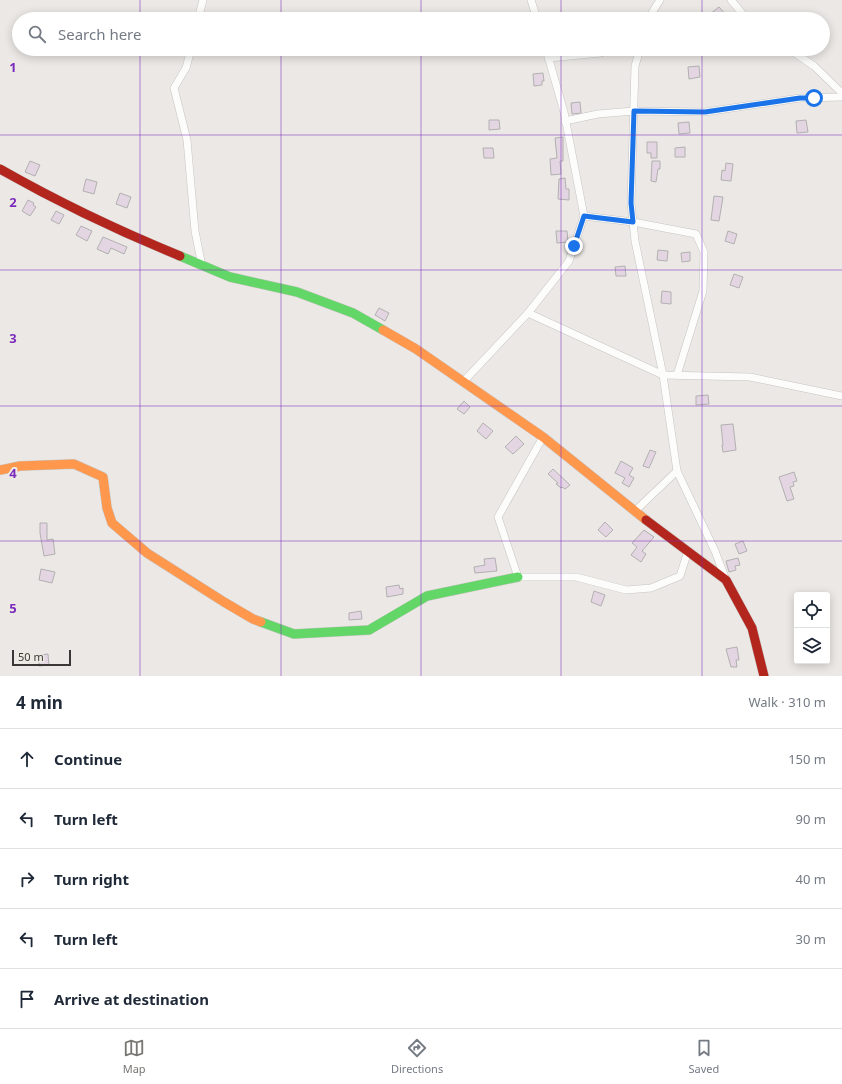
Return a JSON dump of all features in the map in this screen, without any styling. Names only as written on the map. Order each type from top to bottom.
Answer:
[{"type":"street","points":[[200,12],[203,0]]},
{"type":"street","points":[[531,0],[535,12]]},
{"type":"street","points":[[652,12],[660,0]]},
{"type":"street","points":[[731,0],[741,12]]},
{"type":"street","points":[[189,56],[186,68],[174,88],[187,140],[195,231],[202,266]]},
{"type":"street","points":[[463,382],[528,313],[569,261],[584,216],[565,121],[548,58],[566,56]]},
{"type":"street","points":[[638,56],[635,66],[631,203],[635,241],[663,375],[677,471],[715,551],[726,580],[752,628],[764,676]]},
{"type":"street","points":[[799,56],[814,66],[842,93]]},
{"type":"street","points":[[565,121],[598,114],[634,111],[705,112],[800,98],[842,97]]},
{"type":"street","points":[[0,169],[38,191],[134,237],[202,266],[230,277],[297,292],[353,313],[416,349],[543,437],[635,511],[726,580]]},
{"type":"street","points":[[584,216],[633,222],[696,234],[704,252],[703,291],[677,376]]},
{"type":"street","points":[[528,313],[663,375],[750,377],[842,396]]},
{"type":"street","points":[[518,577],[498,517],[543,437]]},
{"type":"street","points":[[0,470],[20,466],[74,464],[103,477],[107,508],[112,523],[147,553],[253,619],[294,634],[369,630],[427,596],[518,577],[576,577],[626,590],[651,588],[680,576],[688,551]]},
{"type":"street","points":[[635,511],[677,471]]},
{"type":"building","points":[[719,7],[723,12],[713,12]]},
{"type":"building","points":[[699,66],[700,77],[689,79],[688,67]]},
{"type":"building","points":[[543,73],[544,81],[542,81],[542,85],[534,86],[533,74]]},
{"type":"building","points":[[580,102],[581,113],[572,114],[571,103]]},
{"type":"building","points":[[489,120],[499,120],[500,129],[489,130]]},
{"type":"building","points":[[806,120],[808,132],[797,133],[796,121]]},
{"type":"building","points":[[689,122],[690,133],[679,134],[678,123]]},
{"type":"building","points":[[563,137],[563,161],[560,161],[561,174],[551,175],[550,159],[557,158],[555,138]]},
{"type":"building","points":[[647,142],[657,142],[657,158],[651,158],[651,153],[647,153]]},
{"type":"building","points":[[685,147],[685,157],[675,157],[675,148]]},
{"type":"building","points":[[483,148],[493,148],[494,158],[484,158]]},
{"type":"building","points":[[30,161],[40,165],[35,176],[25,172]]},
{"type":"building","points":[[652,161],[660,161],[660,169],[658,169],[656,182],[651,181]]},
{"type":"building","points":[[726,163],[733,164],[731,181],[721,180],[722,170],[725,171]]},
{"type":"building","points":[[565,178],[566,189],[569,189],[569,200],[558,199],[559,179]]},
{"type":"building","points":[[86,179],[97,182],[94,194],[83,191]]},
{"type":"building","points":[[120,193],[131,197],[127,208],[116,204]]},
{"type":"building","points":[[714,196],[723,197],[719,221],[711,220]]},
{"type":"building","points":[[28,200],[34,203],[33,205],[36,207],[30,216],[22,211]]},
{"type":"building","points":[[56,211],[64,215],[59,224],[51,220]]},
{"type":"building","points":[[81,226],[92,231],[87,241],[76,235]]},
{"type":"building","points":[[556,231],[567,231],[568,242],[557,243]]},
{"type":"building","points":[[728,231],[737,234],[734,244],[725,241]]},
{"type":"building","points":[[103,237],[127,247],[124,254],[111,248],[108,254],[97,249]]},
{"type":"building","points":[[658,250],[668,251],[667,261],[657,260]]},
{"type":"building","points":[[690,252],[690,261],[682,262],[681,253]]},
{"type":"building","points":[[625,266],[626,276],[616,276],[615,267]]},
{"type":"building","points":[[734,274],[743,277],[739,288],[730,285]]},
{"type":"building","points":[[662,291],[671,292],[671,304],[661,303]]},
{"type":"building","points":[[379,308],[389,313],[385,321],[375,315]]},
{"type":"building","points":[[708,395],[709,404],[696,405],[696,396]]},
{"type":"building","points":[[464,401],[470,407],[464,414],[457,409]]},
{"type":"building","points":[[483,423],[493,431],[486,439],[477,431]]},
{"type":"building","points":[[733,424],[736,450],[723,452],[721,425]]},
{"type":"building","points":[[516,436],[524,444],[513,454],[505,447]]},
{"type":"building","points":[[650,450],[656,452],[649,468],[643,466]]},
{"type":"building","points":[[621,461],[633,468],[629,475],[634,478],[629,487],[622,483],[625,478],[615,473]]},
{"type":"building","points":[[553,469],[570,485],[565,489],[556,484],[558,483],[548,474]]},
{"type":"building","points":[[794,472],[797,481],[793,482],[794,486],[790,487],[794,499],[787,501],[779,477]]},
{"type":"building","points":[[605,522],[613,530],[606,537],[598,530]]},
{"type":"building","points":[[40,523],[47,523],[47,540],[53,539],[55,554],[44,556],[40,533]]},
{"type":"building","points":[[644,530],[654,537],[642,551],[646,554],[641,562],[631,555],[637,547],[632,543]]},
{"type":"building","points":[[743,541],[747,551],[739,554],[735,544]]},
{"type":"building","points":[[495,558],[497,571],[475,573],[474,567],[485,565],[484,559]]},
{"type":"building","points":[[738,558],[740,565],[735,566],[736,570],[729,572],[726,561]]},
{"type":"building","points":[[41,569],[55,572],[52,583],[39,580]]},
{"type":"building","points":[[399,585],[400,589],[403,588],[403,594],[387,597],[386,587]]},
{"type":"building","points":[[594,591],[605,595],[601,606],[591,602]]},
{"type":"building","points":[[361,611],[362,619],[349,620],[349,613]]},
{"type":"building","points":[[737,647],[739,660],[736,660],[737,667],[731,667],[726,649]]},
{"type":"building","points":[[48,654],[49,665],[39,666],[39,655]]},
{"type":"traffic: fast","points":[[180,256],[230,277],[297,292],[353,313],[383,330]]},
{"type":"traffic: fast","points":[[261,622],[294,634],[369,630],[427,596],[518,577]]},
{"type":"traffic: slow","points":[[383,330],[416,349],[543,437],[646,520]]},
{"type":"traffic: slow","points":[[0,470],[20,466],[74,464],[103,477],[107,508],[112,523],[147,553],[224,602],[261,622]]},
{"type":"traffic: jam","points":[[0,169],[89,216],[180,256]]},
{"type":"traffic: jam","points":[[646,520],[726,580],[752,628],[764,676]]},
{"type":"route","points":[[574,246],[584,216],[633,222],[631,203],[634,111],[705,112],[800,98],[814,98]]}]
